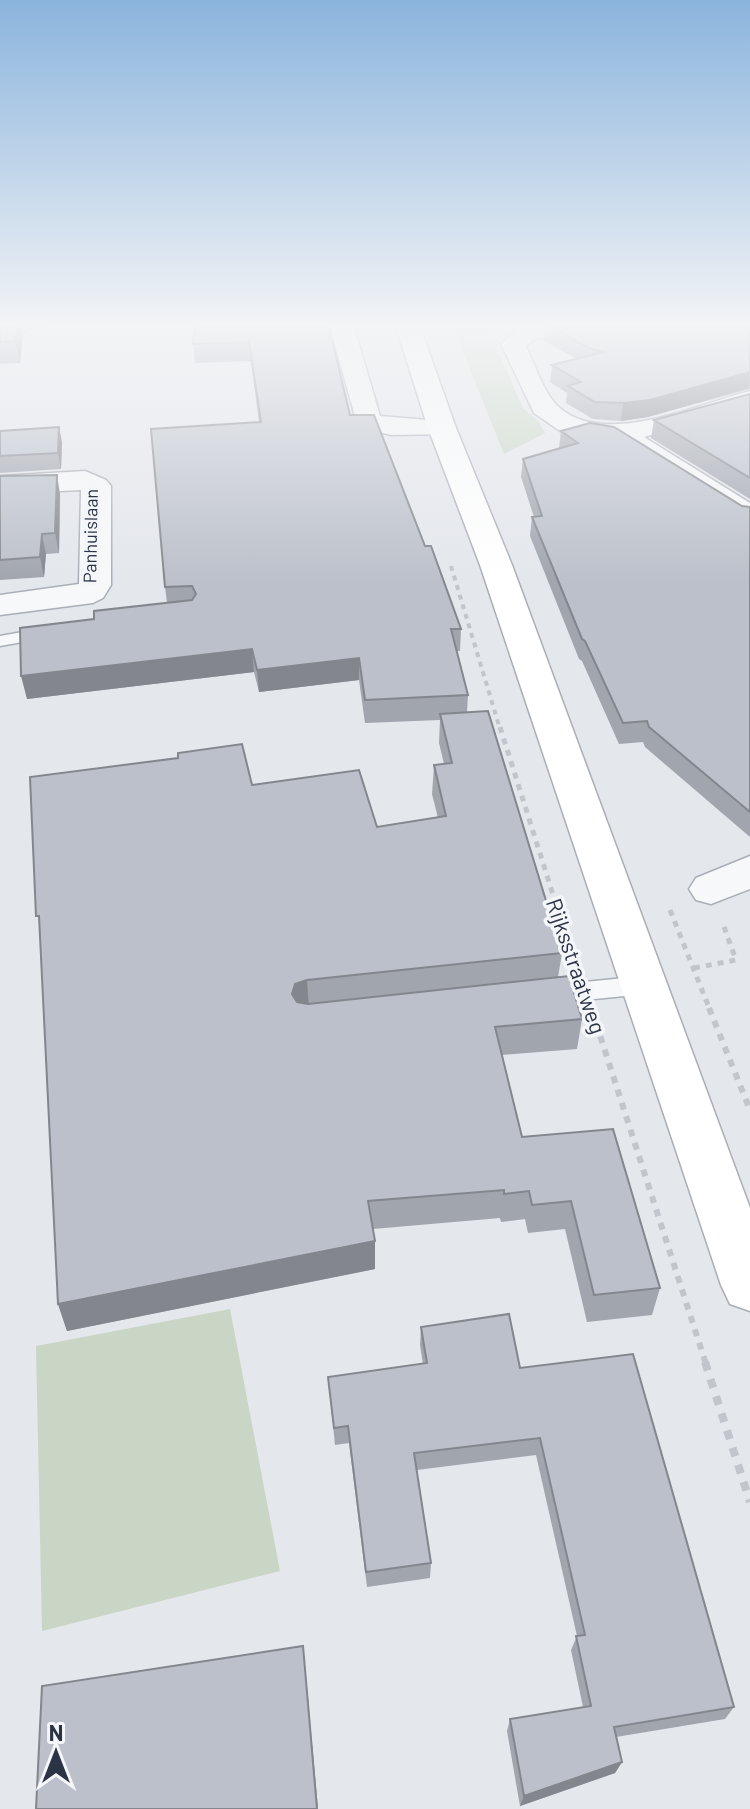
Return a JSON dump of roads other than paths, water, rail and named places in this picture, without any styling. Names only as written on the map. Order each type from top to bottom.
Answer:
[{"type":"main road","points":[[436,411],[496,565],[750,1285]]},
{"type":"street","points":[[365,411],[368,421],[391,427],[442,428]]},
{"type":"street","points":[[550,411],[576,429],[621,435],[705,411]]},
{"type":"street","points":[[621,435],[750,516]]},
{"type":"street","name":"Panhuislaan","points":[[0,485],[85,480],[96,486],[95,585],[91,591],[81,596],[0,605]]},
{"type":"street","points":[[711,889],[750,871]]},
{"type":"lane","points":[[0,641],[62,631]]},
{"type":"lane","points":[[523,997],[645,985]]}]
